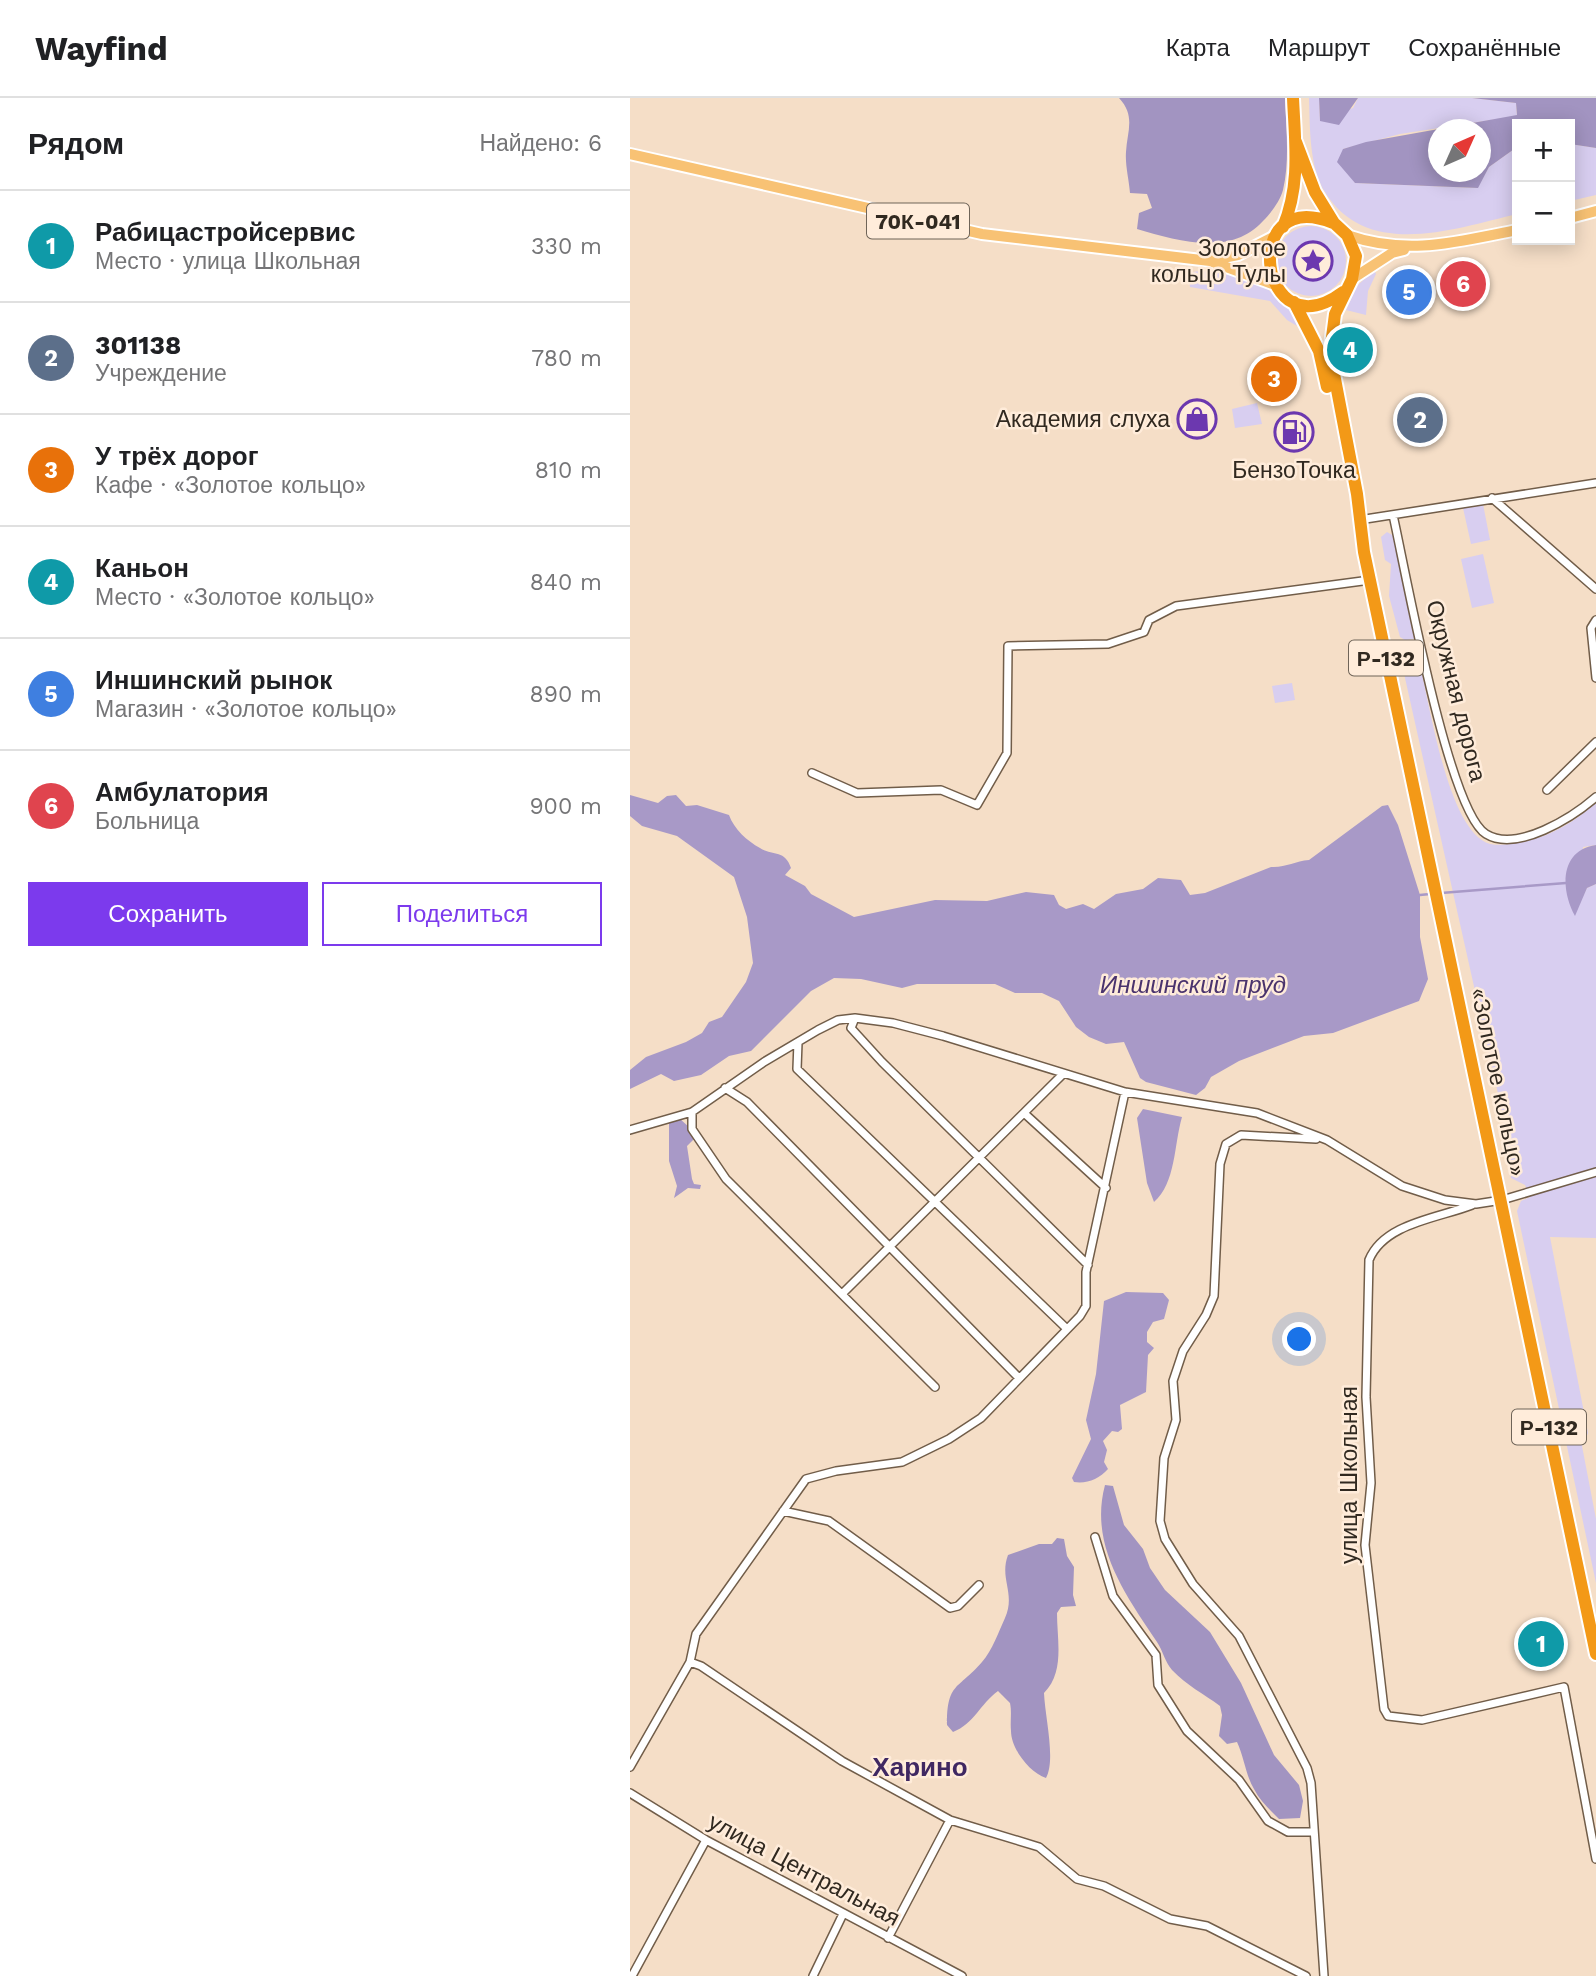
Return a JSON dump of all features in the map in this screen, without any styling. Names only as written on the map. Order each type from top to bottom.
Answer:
[{"type":"highway","points":[[1275,285],[1268,260],[1295,194],[1293,98]]},
{"type":"highway","points":[[1296,142],[1315,192],[1334,223],[1347,235],[1356,256],[1352,279]]},
{"type":"highway","points":[[1279,231],[1310,217],[1334,223]]},
{"type":"highway","name":"«Золотое кольцо»","points":[[1352,279],[1343,292],[1332,327],[1330,353],[1357,494],[1358,516],[1596,1654]]},
{"type":"highway","name":"«Золотое кольцо»","points":[[1275,285],[1294,302],[1319,351],[1349,496],[1358,516]]},
{"type":"highway","name":"Р-132","points":[[1294,302],[1314,305],[1332,300],[1343,292]]},
{"type":"main road","name":"70К-041","points":[[630,155],[982,234],[1210,261],[1275,285]]},
{"type":"main road","points":[[1575,217],[1596,211]]},
{"type":"main road","name":"70К-041","points":[[1210,261],[1238,255],[1279,231]]},
{"type":"main road","points":[[1352,279],[1392,253],[1512,231]]},
{"type":"main road","points":[[1347,235],[1390,247],[1413,247]]},
{"type":"street","points":[[1358,516],[1393,515],[1596,483]]},
{"type":"street","points":[[1492,498],[1596,589]]},
{"type":"street","name":"Окружная дорога","points":[[1393,515],[1449,759],[1479,829],[1499,838],[1536,833],[1565,821],[1596,797]]},
{"type":"street","points":[[812,773],[857,793],[941,790],[971,805],[977,805],[1007,753],[1008,646],[1108,644],[1144,632],[1149,620],[1176,606],[1370,580]]},
{"type":"street","points":[[1596,620],[1591,628],[1596,678]]},
{"type":"street","points":[[1547,790],[1596,742]]},
{"type":"street","points":[[630,1130],[692,1112],[798,1042],[838,1020],[855,1017],[893,1023],[943,1036],[1125,1093],[1258,1114],[1327,1140],[1402,1186],[1445,1200],[1476,1204],[1502,1200],[1596,1172]]},
{"type":"street","points":[[855,1017],[851,1028],[1088,1265]]},
{"type":"street","points":[[798,1042],[797,1069],[933,1203],[1066,1328]]},
{"type":"street","points":[[843,1293],[1063,1074]]},
{"type":"street","points":[[725,1088],[747,1102],[1019,1378]]},
{"type":"street","points":[[630,1767],[690,1662],[696,1634],[806,1479],[836,1471],[902,1462],[949,1439],[981,1418],[1086,1306],[1088,1265],[1125,1093]]},
{"type":"street","points":[[692,1112],[692,1129],[726,1179],[935,1387]]},
{"type":"street","points":[[1024,1113],[1106,1188]]},
{"type":"street","points":[[1324,1976],[1307,1768],[1237,1633],[1192,1584],[1165,1539],[1160,1507],[1164,1458],[1176,1420],[1172,1388],[1177,1366],[1214,1296],[1216,1204],[1222,1151],[1231,1139],[1247,1134],[1327,1140]]},
{"type":"street","name":"улица Школьная","points":[[1476,1204],[1391,1234],[1378,1245],[1369,1260],[1366,1397],[1371,1483],[1365,1545],[1384,1709],[1388,1716],[1420,1720],[1564,1688],[1596,1859]]},
{"type":"street","points":[[783,1511],[829,1521],[950,1608],[958,1606],[978,1585]]},
{"type":"street","points":[[1095,1537],[1113,1596],[1156,1655],[1158,1685],[1187,1731],[1239,1780],[1268,1821],[1288,1832],[1314,1832]]},
{"type":"street","points":[[690,1662],[842,1761],[950,1820],[1039,1846],[1077,1879],[1104,1886],[1170,1919],[1207,1926],[1306,1976]]},
{"type":"street","name":"улица Центральная","points":[[630,1793],[706,1840],[962,1976]]},
{"type":"street","points":[[888,1938],[950,1820]]},
{"type":"street","points":[[632,1976],[706,1840]]},
{"type":"street","points":[[814,1976],[843,1914]]},
{"type":"shaded area","points":[[1119,98],[1285,98],[1285,179],[1282,194],[1272,211],[1250,232],[1219,243],[1186,241],[1137,229],[1139,213],[1152,208],[1147,194],[1130,193],[1126,157],[1129,118]]},
{"type":"shaded area","points":[[1309,98],[1319,98],[1320,121],[1353,108],[1358,98],[1472,98],[1516,103],[1517,116],[1491,120],[1428,119],[1428,130],[1343,149],[1355,183],[1477,188],[1480,182],[1491,182],[1491,166],[1512,151],[1512,215],[1468,226],[1414,234],[1388,233],[1364,227],[1343,213],[1325,192],[1316,171],[1311,146]]},
{"type":"shaded area","points":[[1319,98],[1358,98],[1339,125],[1320,121]]},
{"type":"shaded area","points":[[1472,98],[1596,98],[1596,148],[1575,145],[1575,119],[1512,119],[1512,151],[1491,166],[1491,120],[1517,115],[1516,103]]},
{"type":"shaded area","points":[[1428,131],[1428,182],[1481,182],[1478,188],[1355,183],[1337,162],[1343,149]]},
{"type":"shaded area","points":[[1575,145],[1596,148],[1596,195],[1575,200]]},
{"type":"shaded area","points":[[1318,226],[1331,232],[1340,241],[1344,247],[1344,275],[1336,286],[1325,294],[1304,296],[1286,286],[1278,275],[1276,254],[1286,236],[1297,228]]},
{"type":"shaded area","points":[[1374,270],[1376,274],[1368,291],[1366,315],[1346,310],[1357,286]]},
{"type":"shaded area","points":[[1199,271],[1243,278],[1270,291],[1282,300],[1297,326],[1287,320],[1270,301],[1190,287],[1188,273]]},
{"type":"shaded area","points":[[1257,403],[1262,424],[1235,428],[1232,409]]},
{"type":"shaded area","points":[[1483,504],[1490,540],[1471,544],[1463,508]]},
{"type":"shaded area","points":[[1387,532],[1394,536],[1416,632],[1414,639],[1405,640],[1400,637],[1389,596],[1391,564],[1385,560],[1381,537]]},
{"type":"shaded area","points":[[1483,554],[1494,603],[1472,608],[1461,559]]},
{"type":"shaded area","points":[[1416,649],[1450,787],[1461,814],[1474,833],[1494,845],[1533,839],[1561,828],[1596,803],[1596,845],[1583,847],[1579,904],[1587,888],[1596,884],[1596,1238],[1550,1237],[1588,1433],[1582,1446],[1596,1519],[1596,1583],[1517,1211],[1521,1201],[1530,1197],[1525,1185],[1511,1178],[1503,1116],[1405,678],[1402,652]]},
{"type":"shaded area","points":[[1292,683],[1295,700],[1275,703],[1272,686]]},
{"type":"shaded area","points":[[1105,1485],[1113,1486],[1124,1525],[1143,1549],[1150,1568],[1165,1590],[1210,1632],[1241,1683],[1274,1755],[1299,1785],[1303,1801],[1300,1818],[1279,1819],[1262,1801],[1251,1784],[1237,1742],[1227,1744],[1219,1736],[1222,1715],[1220,1706],[1172,1670],[1133,1606],[1106,1548],[1101,1507]]},
{"type":"shaded area","points":[[1057,1538],[1064,1539],[1067,1556],[1074,1567],[1073,1595],[1076,1606],[1061,1607],[1057,1613],[1057,1666],[1051,1685],[1044,1693],[1050,1750],[1046,1778],[1034,1771],[1014,1745],[1010,1703],[998,1691],[960,1728],[953,1732],[947,1725],[949,1701],[955,1688],[986,1657],[1005,1618],[1009,1601],[1005,1571],[1008,1555],[1039,1544],[1052,1544]]},
{"type":"water","name":"Иншинский пруд","points":[[630,795],[658,803],[667,796],[676,795],[686,806],[697,805],[729,815],[738,830],[750,842],[785,858],[791,868],[785,875],[805,886],[811,894],[854,917],[935,900],[987,901],[1026,892],[1054,895],[1059,905],[1066,909],[1083,904],[1094,909],[1116,894],[1143,889],[1158,878],[1181,880],[1190,895],[1205,893],[1271,867],[1309,860],[1382,806],[1388,805],[1398,825],[1420,895],[1420,937],[1428,979],[1419,1001],[1333,1033],[1304,1036],[1239,1061],[1211,1077],[1205,1088],[1196,1095],[1146,1082],[1140,1078],[1124,1042],[1106,1044],[1089,1037],[1076,1027],[1059,1001],[1042,993],[1015,993],[995,984],[917,984],[902,988],[861,979],[834,978],[811,991],[751,1051],[729,1056],[701,1075],[674,1081],[661,1074],[630,1089],[630,1070],[646,1057],[686,1042],[702,1033],[709,1022],[722,1017],[746,982],[753,963],[747,917],[734,877],[677,836],[642,826],[630,816]]},
{"type":"water","points":[[1596,845],[1596,884],[1587,888],[1575,916],[1567,894],[1566,872],[1575,854]]},
{"type":"water","points":[[1143,1109],[1182,1117],[1167,1184],[1154,1202],[1147,1183],[1137,1118]]},
{"type":"water","points":[[679,1118],[690,1128],[694,1139],[687,1146],[692,1179],[694,1184],[701,1185],[700,1189],[688,1188],[674,1198],[677,1186],[669,1161],[669,1124]]},
{"type":"water","points":[[1126,1292],[1163,1293],[1169,1300],[1164,1319],[1153,1322],[1147,1332],[1147,1342],[1154,1348],[1148,1355],[1146,1392],[1120,1405],[1122,1429],[1118,1432],[1112,1431],[1103,1441],[1107,1450],[1104,1462],[1108,1469],[1092,1480],[1074,1482],[1072,1478],[1091,1439],[1086,1420],[1096,1374],[1104,1301]]},
{"type":"waterway","points":[[1441,893],[1566,883]]},
{"type":"waterway","points":[[1420,895],[1430,894]]},
{"type":"place","name":"Золотое кольцо Тулы","points":[[1313,261]]},
{"type":"place","name":"Амбулатория","points":[[1463,284]]},
{"type":"place","name":"Иншинский рынок","points":[[1409,292]]},
{"type":"place","name":"Каньон","points":[[1350,350]]},
{"type":"place","name":"У трёх дорог","points":[[1274,379]]},
{"type":"place","name":"Академия слуха","points":[[1197,419]]},
{"type":"place","name":"301138","points":[[1420,420]]},
{"type":"place","name":"БензоТочка","points":[[1294,432]]},
{"type":"place","name":"Рабицастройсервис","points":[[1541,1644]]},
{"type":"district","name":"Харино","points":[[920,1767]]}]
